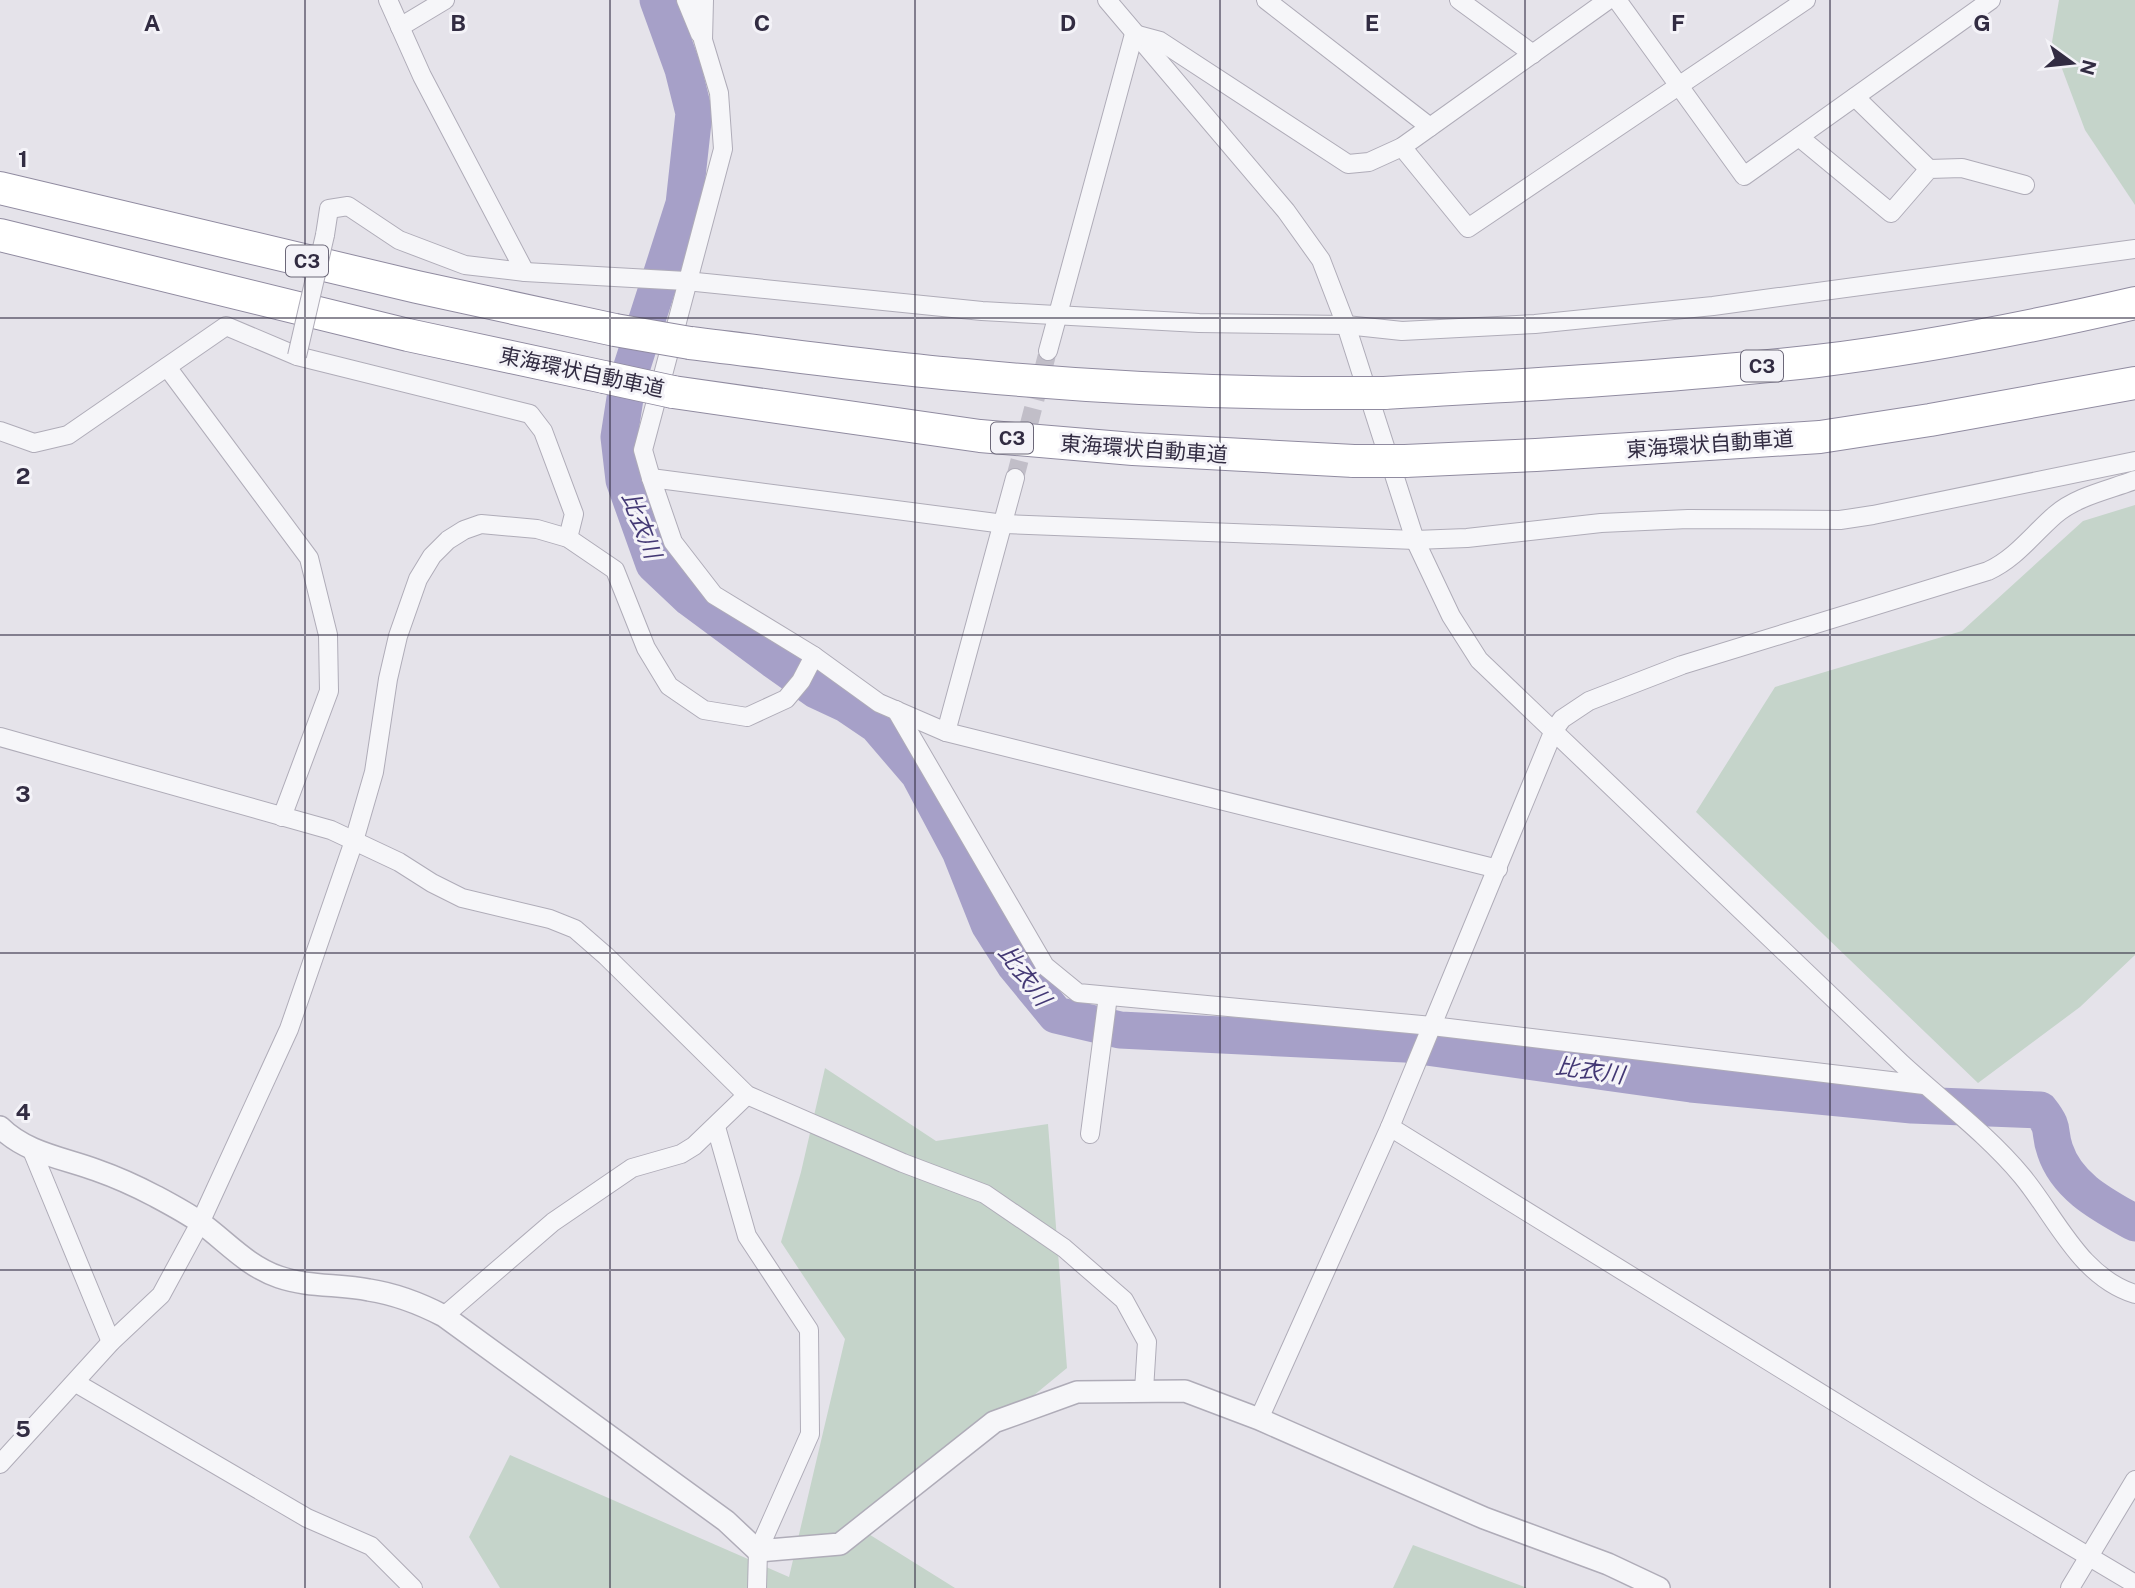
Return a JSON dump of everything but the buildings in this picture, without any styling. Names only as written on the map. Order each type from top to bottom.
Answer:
[{"type":"highway","name":"C3","points":[[0,188],[417,287],[615,330],[690,343],[965,375],[1158,388],[1264,393],[1384,393],[1559,383],[1819,360],[1927,345],[2135,303]]},
{"type":"highway","name":"東海環状自動車道","points":[[0,235],[408,335],[673,391],[980,436],[1133,449],[1353,461],[1536,455],[1820,436],[1930,421],[2135,383]]},
{"type":"street","points":[[388,0],[422,76],[525,272]]},
{"type":"street","points":[[400,27],[446,0]]},
{"type":"street","points":[[686,0],[703,40],[719,93],[723,149],[642,450],[673,542],[714,595],[814,656],[879,703],[946,732],[1498,869]]},
{"type":"street","points":[[703,40],[704,0]]},
{"type":"street","points":[[1107,0],[1286,211],[1321,260],[1346,326],[1415,540],[1451,616],[1479,660],[1924,1084],[1973,1127],[2022,1176],[2063,1234],[2095,1270],[2118,1289],[2135,1294]]},
{"type":"street","points":[[1266,0],[1430,127]]},
{"type":"street","points":[[1459,0],[1533,54]]},
{"type":"street","points":[[1134,34],[1160,41],[1348,164],[1369,162],[1402,147],[1608,0]]},
{"type":"street","points":[[1617,0],[1744,176],[1991,0]]},
{"type":"street","points":[[1402,147],[1468,228],[1806,0]]},
{"type":"street","points":[[1048,351],[1134,34]]},
{"type":"street","points":[[1855,97],[1929,169],[1962,168],[2025,185]]},
{"type":"street","points":[[1799,137],[1891,213],[1929,169]]},
{"type":"street","points":[[297,356],[329,209],[348,206],[399,240],[465,265],[525,272],[686,281],[982,311],[1199,323],[1346,326],[1402,331],[1535,324],[1713,306],[2135,249]]},
{"type":"street","points":[[0,431],[34,443],[68,435],[226,326],[297,356],[530,414],[543,431],[575,514],[568,538]]},
{"type":"street","points":[[167,367],[309,558],[328,635],[329,691],[282,817]]},
{"type":"street","points":[[651,478],[1004,524],[1415,540],[1467,538],[1601,523],[1688,519],[1840,520],[2135,461]]},
{"type":"street","points":[[946,732],[1015,478]]},
{"type":"street","points":[[1259,1419],[1390,1127],[1554,730],[1562,719],[1589,701],[1682,665],[1988,571],[2005,563],[2067,506],[2135,480]]},
{"type":"street","points":[[0,1464],[111,1342],[161,1295],[200,1223],[289,1028],[354,841],[374,772],[388,679],[398,636],[418,579],[432,556],[447,540],[481,524],[537,529],[568,538],[615,570],[646,648],[669,686],[704,710],[747,717],[786,699],[801,681],[814,656]]},
{"type":"street","points":[[896,710],[1045,966],[1078,993],[1432,1026],[1924,1084]]},
{"type":"street","points":[[0,737],[331,830],[399,862],[462,898],[550,919],[575,929],[606,956],[747,1095],[903,1163],[985,1194],[1064,1248],[1124,1300],[1147,1342],[1144,1390]]},
{"type":"street","points":[[1090,1134],[1108,996]]},
{"type":"street","points":[[444,1315],[553,1222],[632,1168],[681,1154],[694,1146],[747,1095]]},
{"type":"street","points":[[716,1127],[747,1236],[808,1330],[810,1434],[758,1551],[757,1588]]},
{"type":"street","points":[[1390,1127],[2135,1584]]},
{"type":"street","points":[[0,1128],[11,1138],[31,1148],[118,1178],[157,1197],[200,1223],[257,1268],[307,1284],[369,1290],[402,1298],[444,1315],[726,1521],[758,1551],[840,1544],[994,1423],[1077,1392],[1185,1391],[1259,1419],[1484,1518],[1608,1564],[1658,1588]]},
{"type":"street","points":[[31,1148],[111,1342]]},
{"type":"street","points":[[76,1383],[307,1518],[371,1546],[413,1588]]},
{"type":"street","points":[[2070,1588],[2135,1480]]},
{"type":"shaded area","points":[[2059,0],[2135,0],[2135,205],[2085,130],[2052,42]]},
{"type":"shaded area","points":[[2135,505],[2135,955],[2080,1007],[1978,1083],[1696,812],[1775,687],[1962,631],[2083,521]]},
{"type":"shaded area","points":[[825,1068],[936,1141],[1048,1124],[1067,1368],[867,1533],[955,1588],[500,1588],[469,1537],[510,1455],[789,1577],[845,1339],[781,1242],[801,1172]]},
{"type":"shaded area","points":[[1413,1545],[1527,1588],[1393,1588]]},
{"type":"waterway","name":"比衣川","points":[[658,0],[683,69],[694,113],[684,204],[628,379],[619,437],[624,480],[654,564],[690,598],[775,661],[816,690],[846,704],[877,725],[919,774],[960,851],[989,924],[1015,965],[1056,1015],[1120,1030],[1405,1044],[1691,1084],[1912,1105],[2040,1110],[2048,1122],[2061,1163],[2077,1185],[2135,1223]]},
{"type":"tunnel","points":[[1015,478],[1048,351]]}]
